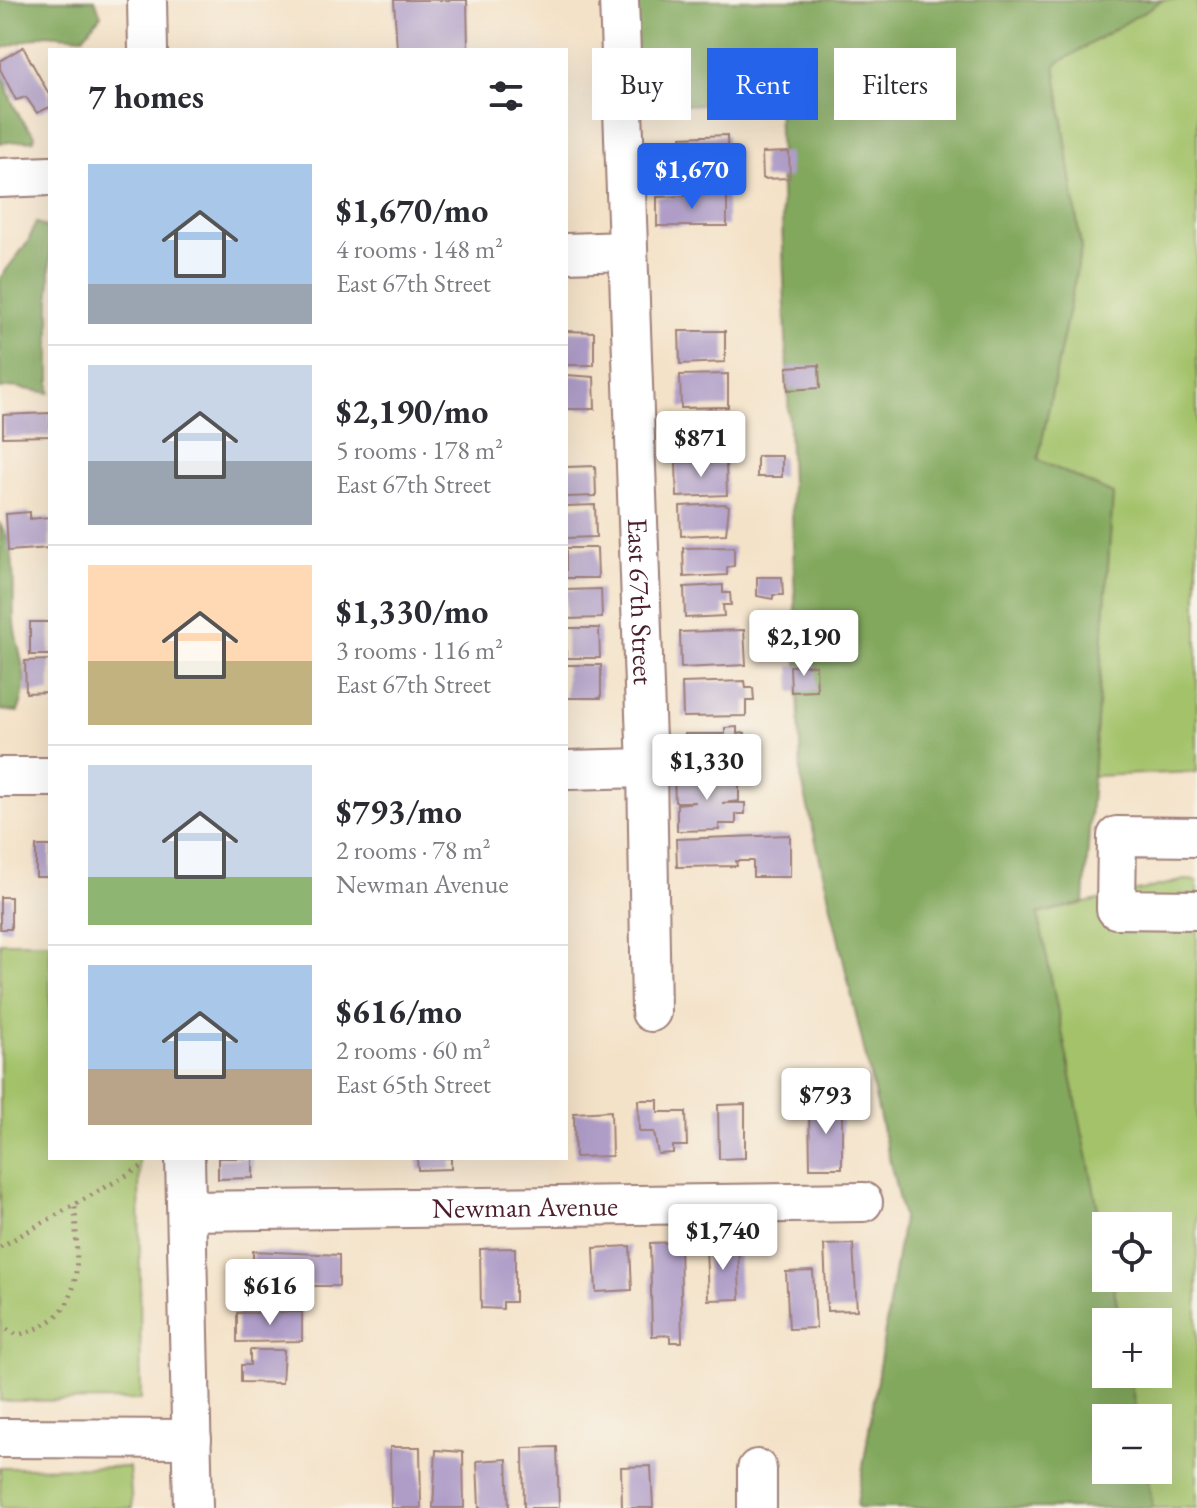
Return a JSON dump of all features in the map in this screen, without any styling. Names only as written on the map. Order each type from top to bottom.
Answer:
[{"type":"street","points":[[147,0],[148,48]]},
{"type":"street","name":"East 67th Street","points":[[619,0],[647,768],[651,1012]]},
{"type":"street","points":[[0,178],[48,176]]},
{"type":"street","points":[[568,253],[627,251]]},
{"type":"street","points":[[568,770],[647,768]]},
{"type":"street","points":[[0,777],[48,777]]},
{"type":"street","points":[[1197,837],[1117,836],[1116,909],[1197,910]]},
{"type":"street","points":[[185,1160],[193,1508]]},
{"type":"street","name":"Newman Avenue","points":[[187,1211],[863,1202]]},
{"type":"street","points":[[0,1438],[192,1439]]},
{"type":"street","points":[[757,1469],[757,1508]]},
{"type":"path","points":[[0,1247],[141,1167]]},
{"type":"path","points":[[0,1325],[17,1335],[44,1328],[67,1306],[77,1283],[75,1204]]},
{"type":"green space","points":[[0,0],[95,0],[101,15],[83,37],[46,34],[0,49]]},
{"type":"green space","points":[[619,0],[1163,0],[1055,65],[1081,249],[1038,460],[1113,494],[1084,903],[1038,914],[1099,1212],[1092,1212],[1092,1292],[1115,1292],[1117,1308],[1092,1308],[1092,1388],[1132,1388],[1134,1404],[1092,1404],[1092,1484],[1149,1484],[1153,1508],[859,1508],[857,1504],[903,1218],[801,777],[779,120],[818,120],[818,48],[707,48],[707,104],[691,105],[691,48],[621,48]]},
{"type":"green space","points":[[1163,0],[1197,0],[1197,772],[1093,776],[1113,494],[1038,460],[1081,249],[1055,65]]},
{"type":"green space","points":[[0,49],[14,106],[35,135],[34,140],[0,143]]},
{"type":"green space","points":[[36,222],[48,228],[48,393],[12,387],[0,389],[0,278],[28,242]]},
{"type":"green space","points":[[0,524],[12,560],[14,621],[24,676],[18,712],[0,710]]},
{"type":"green space","points":[[1185,880],[1197,881],[1197,1508],[1153,1508],[1149,1484],[1172,1484],[1172,1404],[1134,1404],[1132,1388],[1172,1388],[1172,1308],[1117,1308],[1115,1292],[1172,1292],[1172,1212],[1099,1212],[1037,914]]},
{"type":"green space","points":[[0,942],[48,942],[48,1160],[139,1160],[141,1400],[0,1401]]},
{"type":"green space","points":[[129,1467],[132,1508],[0,1508],[0,1468]]},
{"type":"building","points":[[394,0],[467,0],[468,48],[397,48]]},
{"type":"building","points":[[23,47],[48,92],[48,108],[37,113],[26,97],[16,100],[0,69],[0,61]]},
{"type":"building","points":[[727,135],[728,167],[682,168],[681,137]]},
{"type":"building","points":[[789,152],[790,178],[763,179],[762,153]]},
{"type":"building","points":[[685,193],[727,196],[727,226],[657,226],[657,197],[685,196]]},
{"type":"building","points":[[568,331],[594,332],[594,365],[568,365]]},
{"type":"building","points":[[679,331],[725,331],[725,362],[680,364]]},
{"type":"building","points":[[819,365],[820,388],[788,390],[787,367]]},
{"type":"building","points":[[728,374],[728,407],[681,408],[680,375]]},
{"type":"building","points":[[568,375],[594,377],[595,409],[568,409]]},
{"type":"building","points":[[48,413],[48,436],[3,437],[3,415]]},
{"type":"building","points":[[757,456],[782,456],[782,477],[757,477]]},
{"type":"building","points":[[676,462],[726,463],[727,495],[677,497]]},
{"type":"building","points":[[595,466],[596,496],[568,497],[568,467]]},
{"type":"building","points":[[595,505],[596,537],[568,538],[568,506]]},
{"type":"building","points":[[680,506],[729,506],[726,534],[681,536]]},
{"type":"building","points":[[30,512],[30,519],[48,517],[48,548],[8,551],[6,514]]},
{"type":"building","points":[[734,547],[734,566],[727,567],[727,575],[684,577],[683,548]]},
{"type":"building","points":[[568,548],[597,548],[598,578],[568,578]]},
{"type":"building","points":[[757,577],[782,577],[783,595],[773,595],[773,599],[757,596]]},
{"type":"building","points":[[723,585],[723,593],[730,593],[731,605],[723,605],[724,616],[685,618],[684,587]]},
{"type":"building","points":[[601,589],[602,618],[568,619],[568,590]]},
{"type":"building","points":[[30,622],[48,622],[48,655],[30,655]]},
{"type":"building","points":[[568,628],[599,628],[600,658],[568,658]]},
{"type":"building","points":[[744,630],[746,665],[681,668],[680,632]]},
{"type":"building","points":[[48,660],[48,692],[26,693],[25,661]]},
{"type":"building","points":[[568,665],[601,665],[601,698],[568,698]]},
{"type":"building","points":[[816,665],[817,691],[791,692],[790,666]]},
{"type":"building","points":[[745,681],[746,688],[753,688],[754,701],[746,701],[746,716],[683,717],[682,683]]},
{"type":"building","points":[[737,727],[737,734],[745,733],[745,744],[756,744],[756,764],[685,766],[685,734],[725,734],[725,728]]},
{"type":"building","points":[[722,774],[722,779],[739,779],[739,801],[722,803],[745,803],[745,814],[736,814],[736,824],[719,824],[719,830],[677,831],[677,804],[696,802],[675,802],[674,776]]},
{"type":"building","points":[[790,835],[790,877],[753,877],[753,861],[736,861],[737,866],[677,867],[676,839]]},
{"type":"building","points":[[36,846],[48,846],[48,877],[36,877]]},
{"type":"building","points":[[0,897],[11,897],[11,929],[0,929]]},
{"type":"building","points":[[638,1100],[658,1100],[658,1112],[686,1112],[687,1146],[673,1146],[673,1153],[658,1154],[654,1132],[639,1132]]},
{"type":"building","points":[[842,1103],[842,1168],[810,1168],[809,1104]]},
{"type":"building","points":[[745,1104],[745,1158],[719,1159],[718,1105]]},
{"type":"building","points":[[611,1111],[612,1156],[575,1157],[574,1113]]},
{"type":"building","points":[[218,1160],[253,1160],[253,1178],[218,1179]]},
{"type":"building","points":[[417,1160],[451,1160],[451,1169],[418,1170]]},
{"type":"building","points":[[680,1242],[682,1342],[670,1342],[670,1335],[652,1336],[650,1243]]},
{"type":"building","points":[[853,1244],[857,1310],[827,1311],[824,1245]]},
{"type":"building","points":[[738,1245],[740,1299],[708,1300],[706,1246]]},
{"type":"building","points":[[630,1246],[632,1290],[596,1292],[594,1248]]},
{"type":"building","points":[[515,1248],[515,1302],[503,1302],[503,1309],[481,1308],[480,1249]]},
{"type":"building","points":[[253,1251],[339,1255],[339,1286],[253,1286]]},
{"type":"building","points":[[813,1271],[816,1328],[789,1329],[786,1272]]},
{"type":"building","points":[[302,1312],[302,1341],[237,1342],[237,1313]]},
{"type":"building","points":[[250,1350],[284,1350],[282,1383],[241,1382],[241,1365],[250,1365]]},
{"type":"building","points":[[390,1447],[420,1447],[421,1508],[391,1508]]},
{"type":"building","points":[[557,1447],[559,1508],[524,1508],[523,1448]]},
{"type":"building","points":[[436,1450],[463,1452],[464,1508],[433,1508]]},
{"type":"building","points":[[507,1459],[509,1508],[479,1508],[477,1461]]},
{"type":"building","points":[[651,1466],[653,1508],[622,1508],[621,1467]]}]
